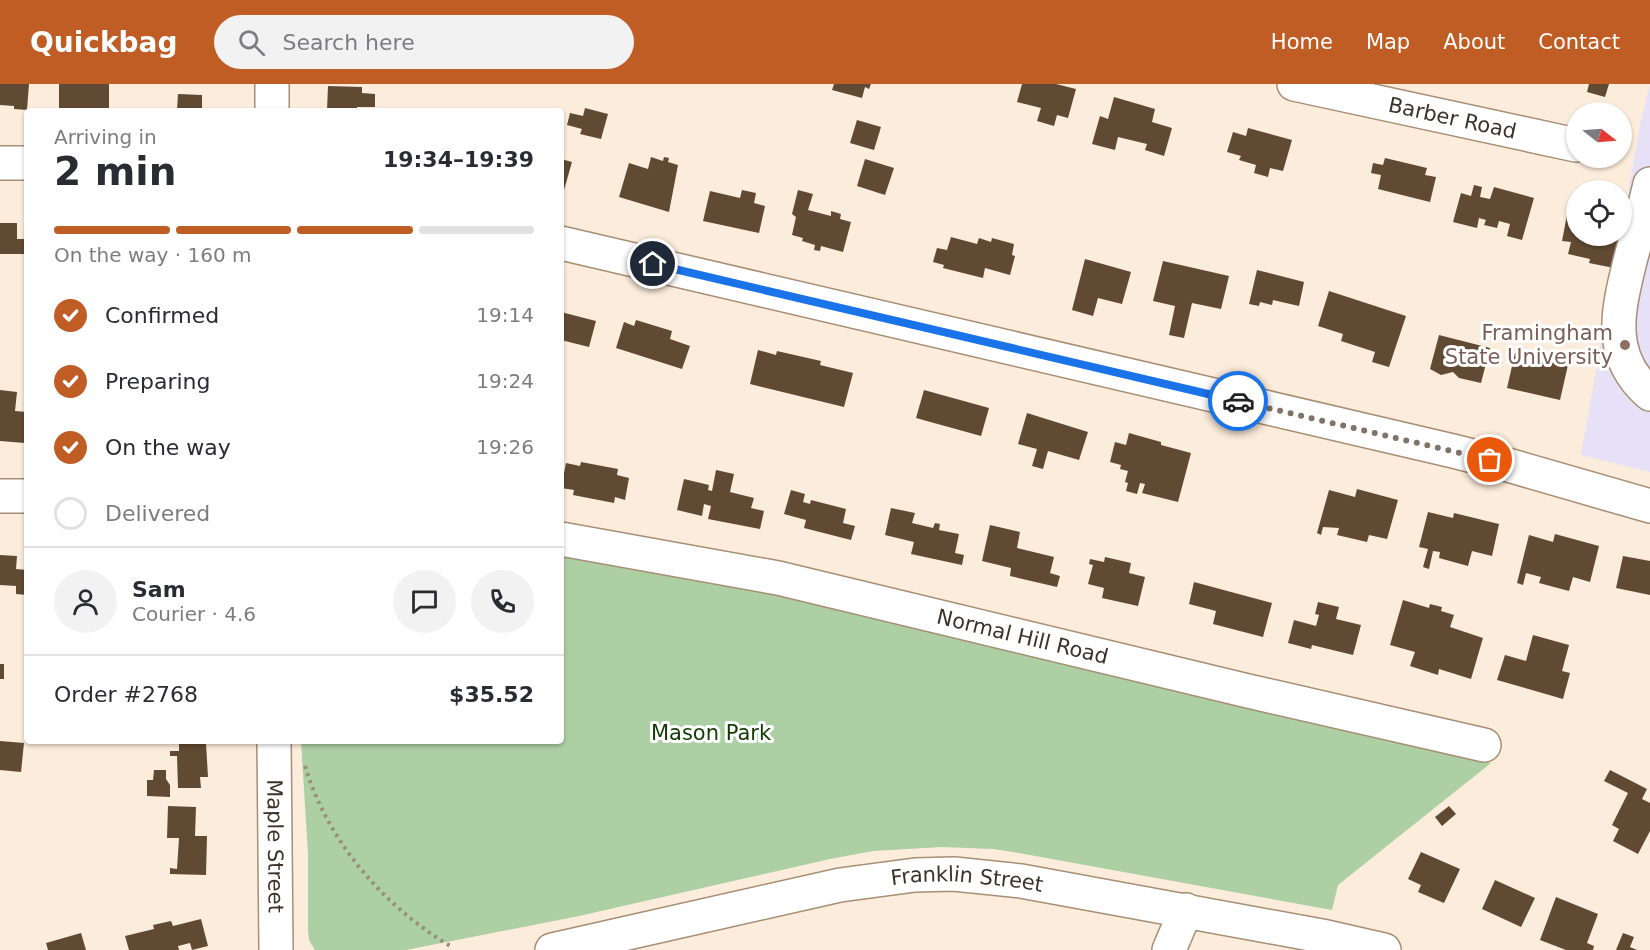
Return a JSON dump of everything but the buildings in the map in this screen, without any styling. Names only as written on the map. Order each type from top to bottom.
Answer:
[{"type":"street","points":[[272,84],[272,108]]},
{"type":"street","name":"Barber Road","points":[[1294,84],[1566,143]]},
{"type":"street","points":[[0,163],[24,163]]},
{"type":"street","points":[[1650,184],[1620,300],[1617,323],[1619,343],[1626,362],[1635,378],[1650,394]]},
{"type":"street","points":[[564,244],[1453,451],[1650,506]]},
{"type":"street","points":[[0,496],[24,496]]},
{"type":"street","name":"Normal Hill Road","points":[[564,540],[778,578],[1484,745]]},
{"type":"street","name":"Maple Street","points":[[274,744],[276,950]]},
{"type":"street","name":"Franklin Street","points":[[552,950],[840,885],[915,875],[954,874],[1021,881],[1186,910],[1384,950]]},
{"type":"street","points":[[1169,950],[1186,910]]},
{"type":"path","points":[[304,761],[323,810],[360,868],[380,891],[411,920],[452,947]]},
{"type":"shaded area","name":"Framingham State University","points":[[1650,85],[1650,472],[1581,455],[1618,246],[1632,246],[1630,180]]},
{"type":"green space","name":"Mason Park","points":[[564,553],[774,593],[1491,763],[1338,885],[1332,910],[1019,853],[993,849],[942,847],[873,851],[830,859],[579,916],[406,950],[315,950],[309,940],[308,930],[308,854],[301,744],[564,744]]},
{"type":"way so far","points":[[1238,401],[1490,460]]},
{"type":"place","name":"Framingham State University","points":[[1625,345]]},
{"type":"route","points":[[653,264],[1238,401]]}]
